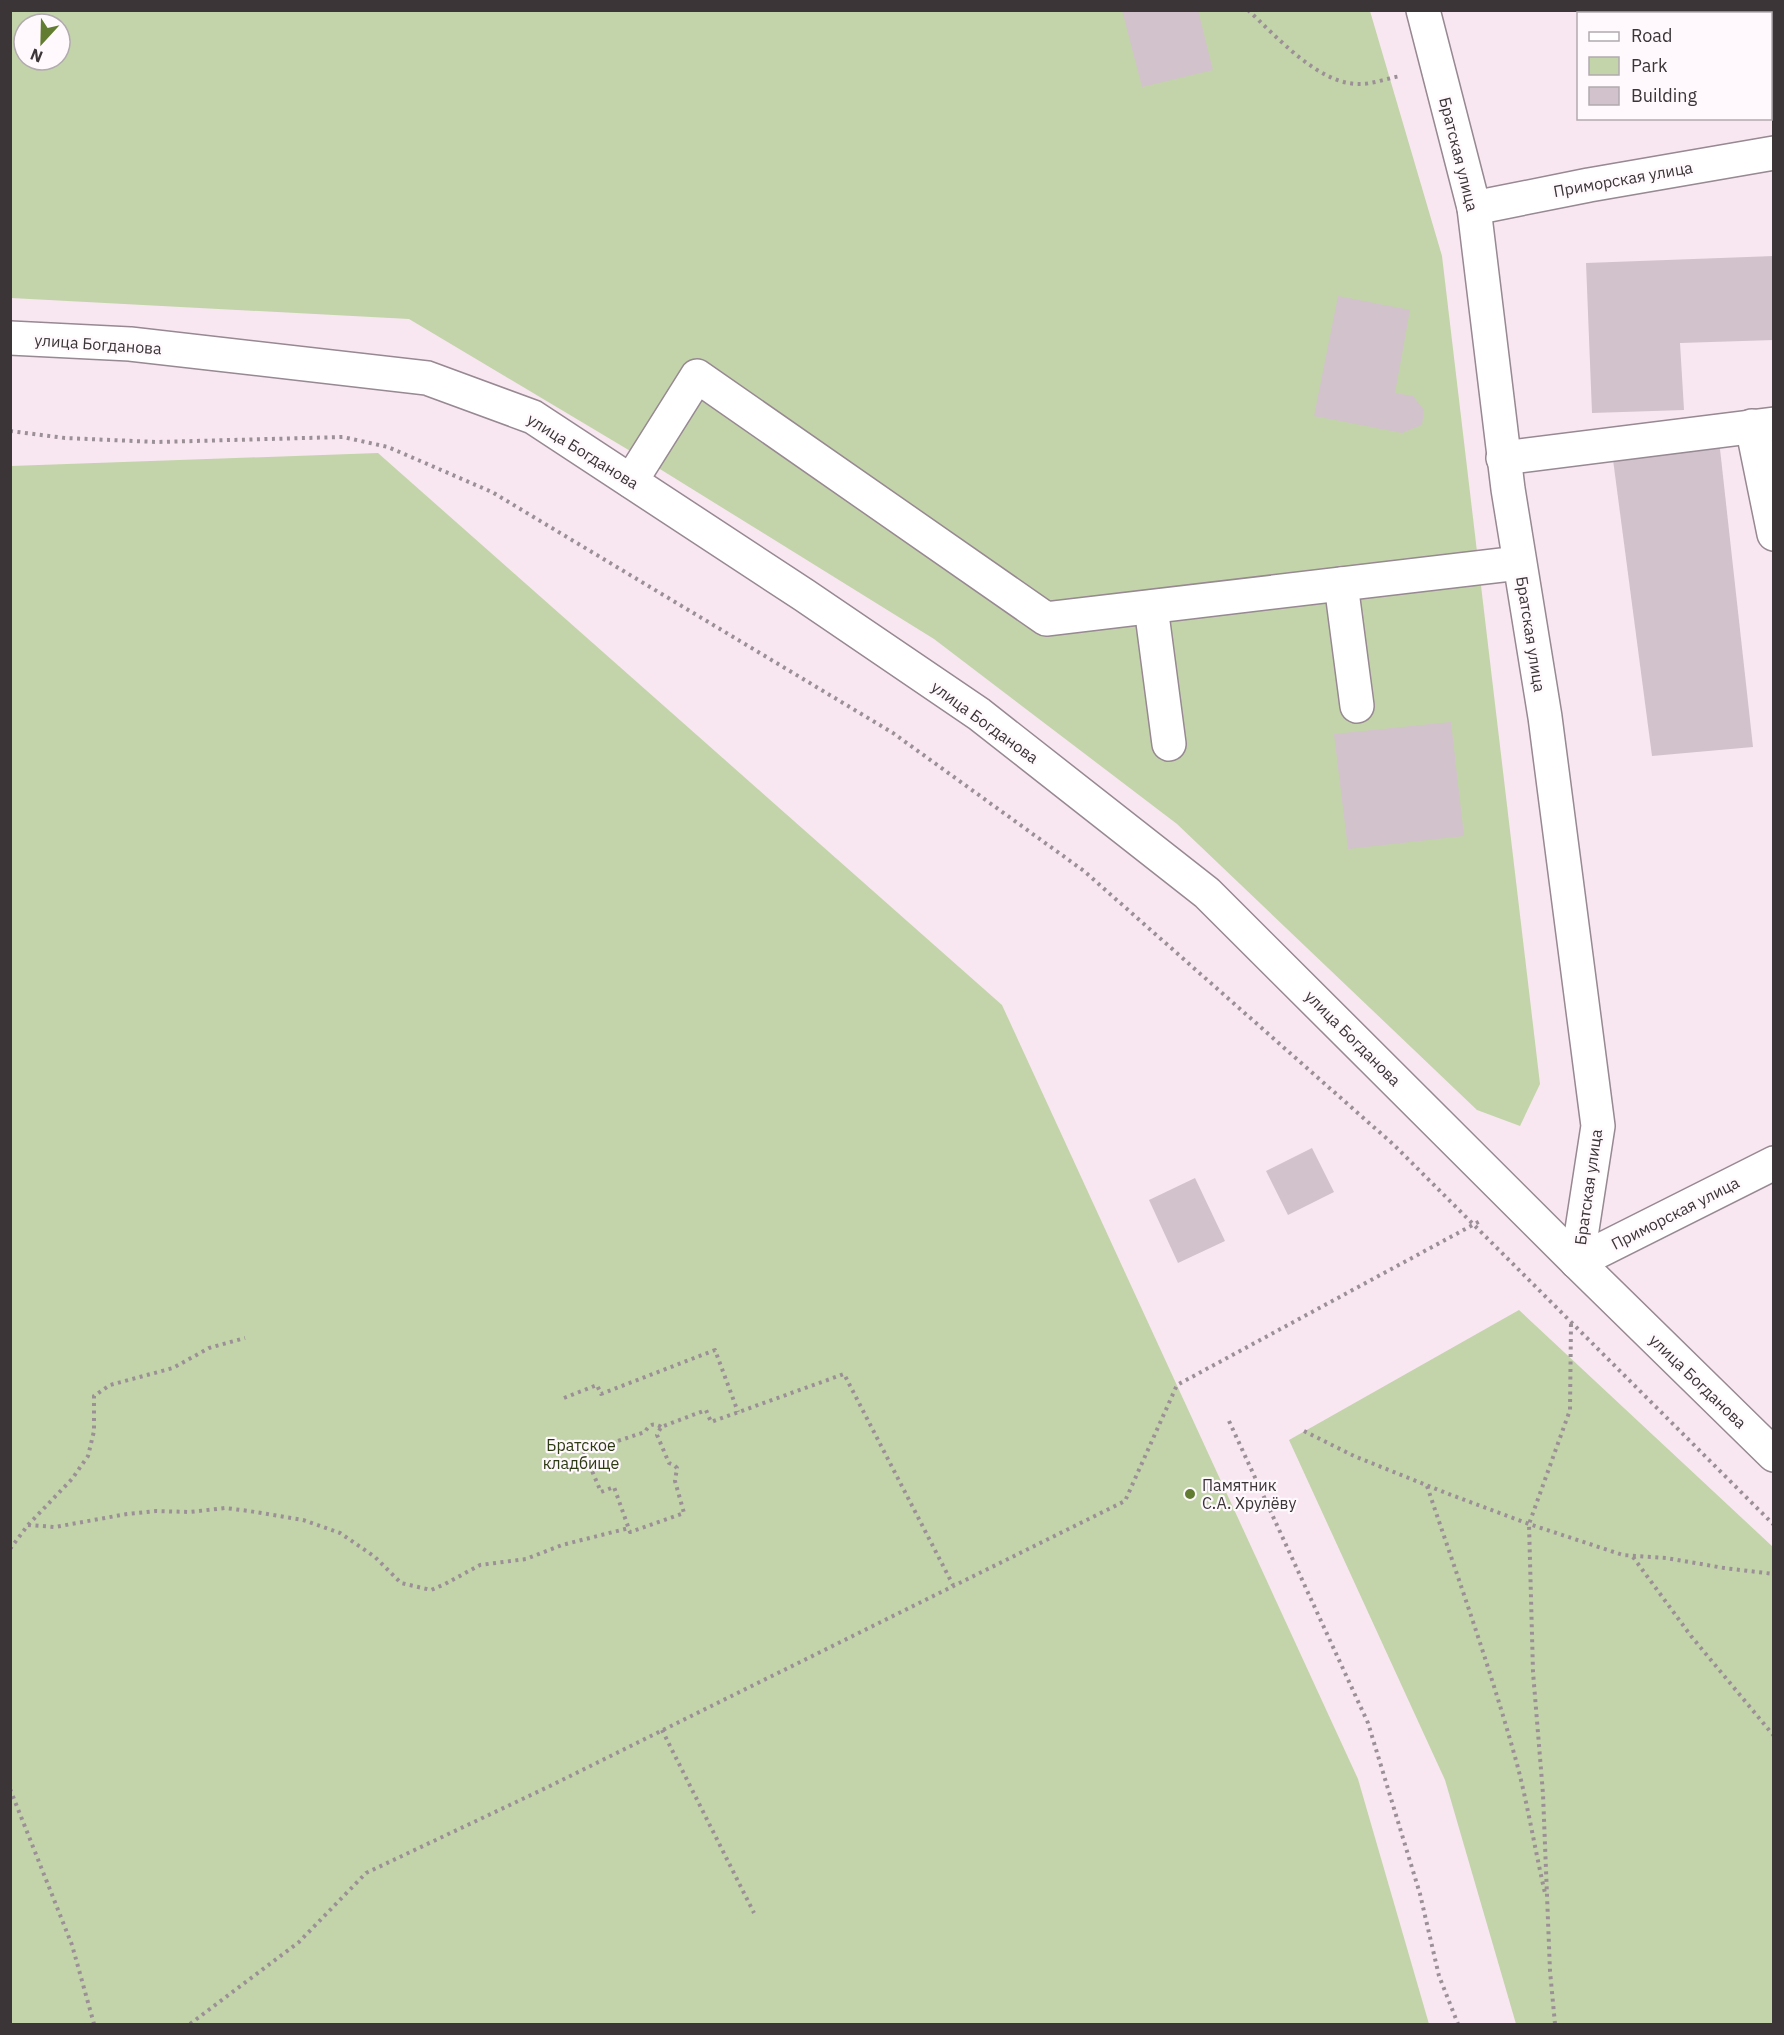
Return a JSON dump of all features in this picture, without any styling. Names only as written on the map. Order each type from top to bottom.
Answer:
[{"type":"main road","name":"Братская улица","points":[[1423,10],[1474,208],[1503,458],[1545,717],[1598,1126],[1577,1262]]},
{"type":"main road","name":"Приморская улица","points":[[1474,208],[1589,185],[1773,153]]},
{"type":"main road","name":"улица Богданова","points":[[10,338],[130,344],[428,378],[533,417],[804,595],[979,714],[1207,892],[1773,1455]]},
{"type":"main road","points":[[631,481],[697,376],[1046,619],[1519,563]]},
{"type":"main road","points":[[1503,458],[1763,425],[1773,534]]},
{"type":"main road","points":[[1341,584],[1357,706]]},
{"type":"main road","points":[[1151,607],[1169,744]]},
{"type":"main road","name":"Приморская улица","points":[[1577,1262],[1773,1163]]},
{"type":"path","points":[[1248,10],[1294,53],[1328,77],[1359,84],[1438,68]]},
{"type":"path","points":[[10,431],[64,438],[157,442],[343,437],[388,447],[492,492],[893,733],[1084,871],[1394,1145],[1773,1525]]},
{"type":"path","points":[[190,2025],[299,1942],[366,1873],[550,1786],[1125,1500],[1177,1385],[1517,1201]]},
{"type":"path","points":[[1555,2025],[1550,1971],[1543,1794],[1533,1672],[1529,1524],[1570,1410],[1571,1322]]},
{"type":"path","points":[[10,1550],[28,1525],[72,1479],[88,1456],[94,1431],[94,1396],[110,1385],[173,1368],[209,1348],[245,1338]]},
{"type":"path","points":[[564,1398],[597,1385],[601,1394],[715,1350],[738,1412]]},
{"type":"path","points":[[661,1427],[657,1435],[669,1464],[677,1468],[675,1481],[684,1513],[630,1532],[614,1487],[601,1492],[584,1452],[645,1432],[653,1424],[661,1427],[706,1410],[711,1422],[844,1374],[953,1585]]},
{"type":"path","points":[[1229,1420],[1368,1723],[1420,1894],[1439,1976],[1458,2025]]},
{"type":"path","points":[[1304,1431],[1354,1456],[1427,1485],[1529,1524],[1623,1555],[1666,1558],[1773,1574]]},
{"type":"path","points":[[1427,1485],[1491,1676],[1516,1761],[1547,1903]]},
{"type":"path","points":[[28,1525],[55,1527],[127,1514],[156,1511],[190,1512],[225,1508],[303,1520],[340,1533],[375,1557],[401,1583],[431,1590],[480,1565],[526,1559],[562,1545],[629,1528]]},
{"type":"path","points":[[1633,1556],[1691,1636],[1773,1736]]},
{"type":"path","points":[[663,1730],[754,1913]]},
{"type":"path","points":[[10,1789],[72,1945],[94,2025]]},
{"type":"green space","points":[[10,11],[1370,11],[1442,256],[1540,1084],[1520,1126],[1477,1110],[1177,824],[934,639],[647,461],[409,319],[11,298]]},
{"type":"green space","name":"Братское кладбище","points":[[378,453],[1002,1005],[1358,1779],[1429,2024],[11,2024],[11,466]]},
{"type":"green space","points":[[1519,1310],[1773,1547],[1773,2024],[1516,2024],[1445,1780],[1289,1440]]},
{"type":"building","points":[[1122,10],[1198,10],[1213,70],[1142,87]]},
{"type":"building","points":[[1774,256],[1774,340],[1680,343],[1684,410],[1592,413],[1586,263]]},
{"type":"building","points":[[1338,296],[1410,310],[1395,393],[1413,396],[1424,410],[1422,425],[1402,433],[1314,416]]},
{"type":"building","points":[[1719,440],[1753,747],[1652,756],[1612,452]]},
{"type":"building","points":[[1451,722],[1464,836],[1348,849],[1334,734]]},
{"type":"building","points":[[1312,1148],[1334,1192],[1288,1215],[1266,1171]]},
{"type":"building","points":[[1195,1178],[1225,1241],[1178,1263],[1149,1200]]},
{"type":"place","name":"Памятник С.А. Хрулёву","points":[[1190,1494]]}]
